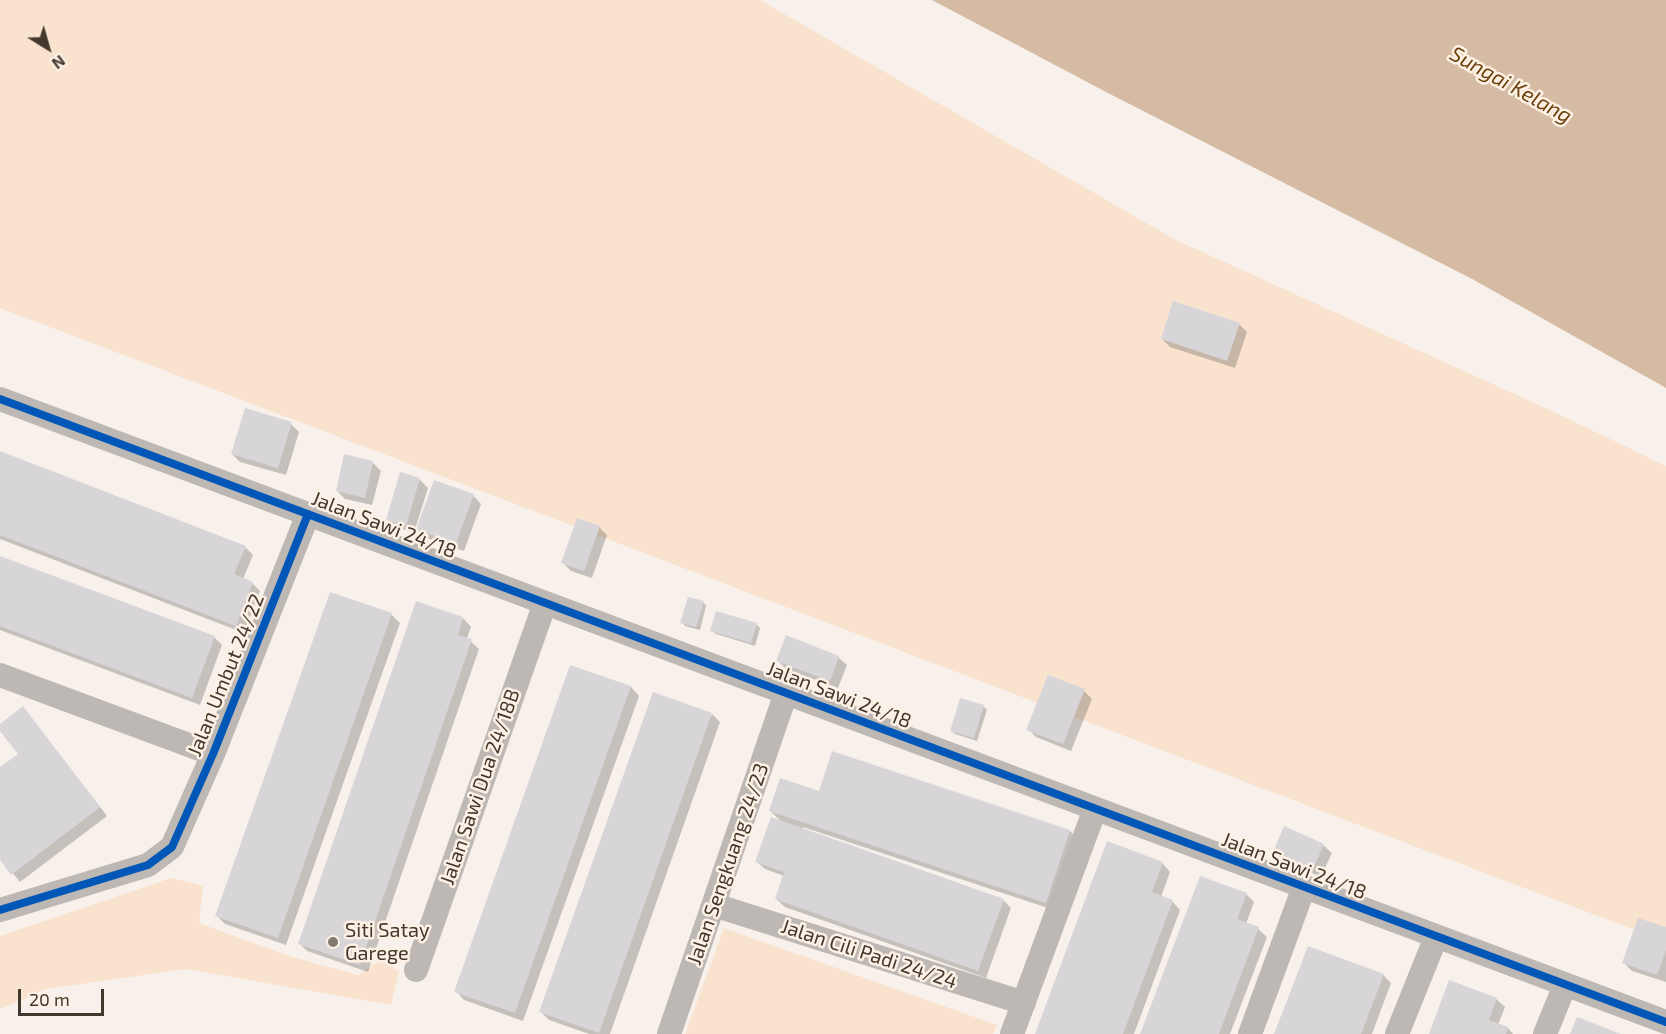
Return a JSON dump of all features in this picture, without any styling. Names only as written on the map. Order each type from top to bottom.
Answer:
[{"type":"street","name":"Jalan Sawi 24/18","points":[[0,399],[1666,1022]]},
{"type":"street","name":"Jalan Umbut 24/22","points":[[0,910],[148,865],[172,847],[213,753],[308,514]]},
{"type":"street","name":"Jalan Sawi Dua 24/18B","points":[[416,970],[545,603]]},
{"type":"street","points":[[0,675],[213,753]]},
{"type":"street","name":"Jalan Sengkuang 24/23","points":[[669,1034],[786,693]]},
{"type":"street","points":[[1012,1034],[1095,809]]},
{"type":"street","points":[[1250,1034],[1305,887]]},
{"type":"street","name":"Jalan Cili Padi 24/24","points":[[714,905],[1024,1003]]},
{"type":"street","points":[[1397,1034],[1436,937]]},
{"type":"street","points":[[1545,1034],[1565,985]]},
{"type":"shaded area","points":[[0,0],[760,0],[1174,239],[1552,411],[1666,466],[1666,942],[0,308]]},
{"type":"shaded area","points":[[171,878],[203,886],[199,923],[289,956],[358,975],[383,958],[399,972],[391,1005],[186,969],[46,989],[0,1009],[0,936]]},
{"type":"shaded area","points":[[724,928],[997,1025],[993,1034],[685,1034]]},
{"type":"water","name":"Sungai Kelang","points":[[932,0],[1666,0],[1666,388],[1474,280],[1106,92]]},
{"type":"building","points":[[1173,301],[1240,323],[1227,361],[1161,339]]},
{"type":"building","points":[[245,408],[292,422],[278,468],[231,454]]},
{"type":"building","points":[[0,451],[246,546],[234,574],[253,582],[236,626],[0,535]]},
{"type":"building","points":[[344,454],[373,461],[365,498],[336,491]]},
{"type":"building","points":[[400,472],[420,478],[406,526],[386,520]]},
{"type":"building","points":[[434,480],[474,494],[456,543],[416,530]]},
{"type":"building","points":[[577,518],[600,526],[584,571],[561,563]]},
{"type":"building","points":[[0,556],[215,636],[192,698],[0,626]]},
{"type":"building","points":[[330,592],[392,613],[278,938],[215,916]]},
{"type":"building","points":[[688,597],[704,601],[696,627],[680,623]]},
{"type":"building","points":[[416,601],[463,617],[458,635],[472,639],[360,965],[298,944]]},
{"type":"building","points":[[716,611],[757,623],[751,643],[710,631]]},
{"type":"building","points":[[786,635],[839,656],[830,681],[776,661]]},
{"type":"building","points":[[570,665],[631,686],[515,1013],[454,992]]},
{"type":"building","points":[[1048,675],[1085,689],[1063,744],[1026,730]]},
{"type":"building","points":[[653,692],[712,713],[599,1033],[539,1012]]},
{"type":"building","points":[[960,698],[984,705],[974,738],[950,731]]},
{"type":"building","points":[[23,706],[100,807],[11,875],[0,860],[0,767],[18,754],[0,731],[0,724]]},
{"type":"building","points":[[832,751],[1070,830],[1046,903],[769,811],[780,778],[819,791]]},
{"type":"building","points":[[771,817],[1004,899],[978,971],[775,899],[784,872],[755,862]]},
{"type":"building","points":[[1284,826],[1324,844],[1313,869],[1273,852]]},
{"type":"building","points":[[1107,841],[1163,862],[1152,892],[1173,900],[1123,1034],[1035,1034]]},
{"type":"building","points":[[1200,876],[1247,893],[1237,919],[1259,927],[1219,1034],[1140,1034]]},
{"type":"building","points":[[1638,918],[1666,927],[1666,950],[1657,975],[1622,963]]},
{"type":"building","points":[[1308,946],[1384,974],[1361,1034],[1274,1034]]},
{"type":"building","points":[[1449,980],[1497,998],[1489,1020],[1508,1027],[1506,1034],[1429,1034]]},
{"type":"building","points":[[1577,1017],[1621,1034],[1570,1034]]},
{"type":"cycle path","points":[[0,399],[1666,1022]]},
{"type":"cycle path","points":[[0,910],[148,865],[172,847],[213,754],[308,514]]},
{"type":"place","name":"Siti Satay Garege","points":[[333,942]]}]
